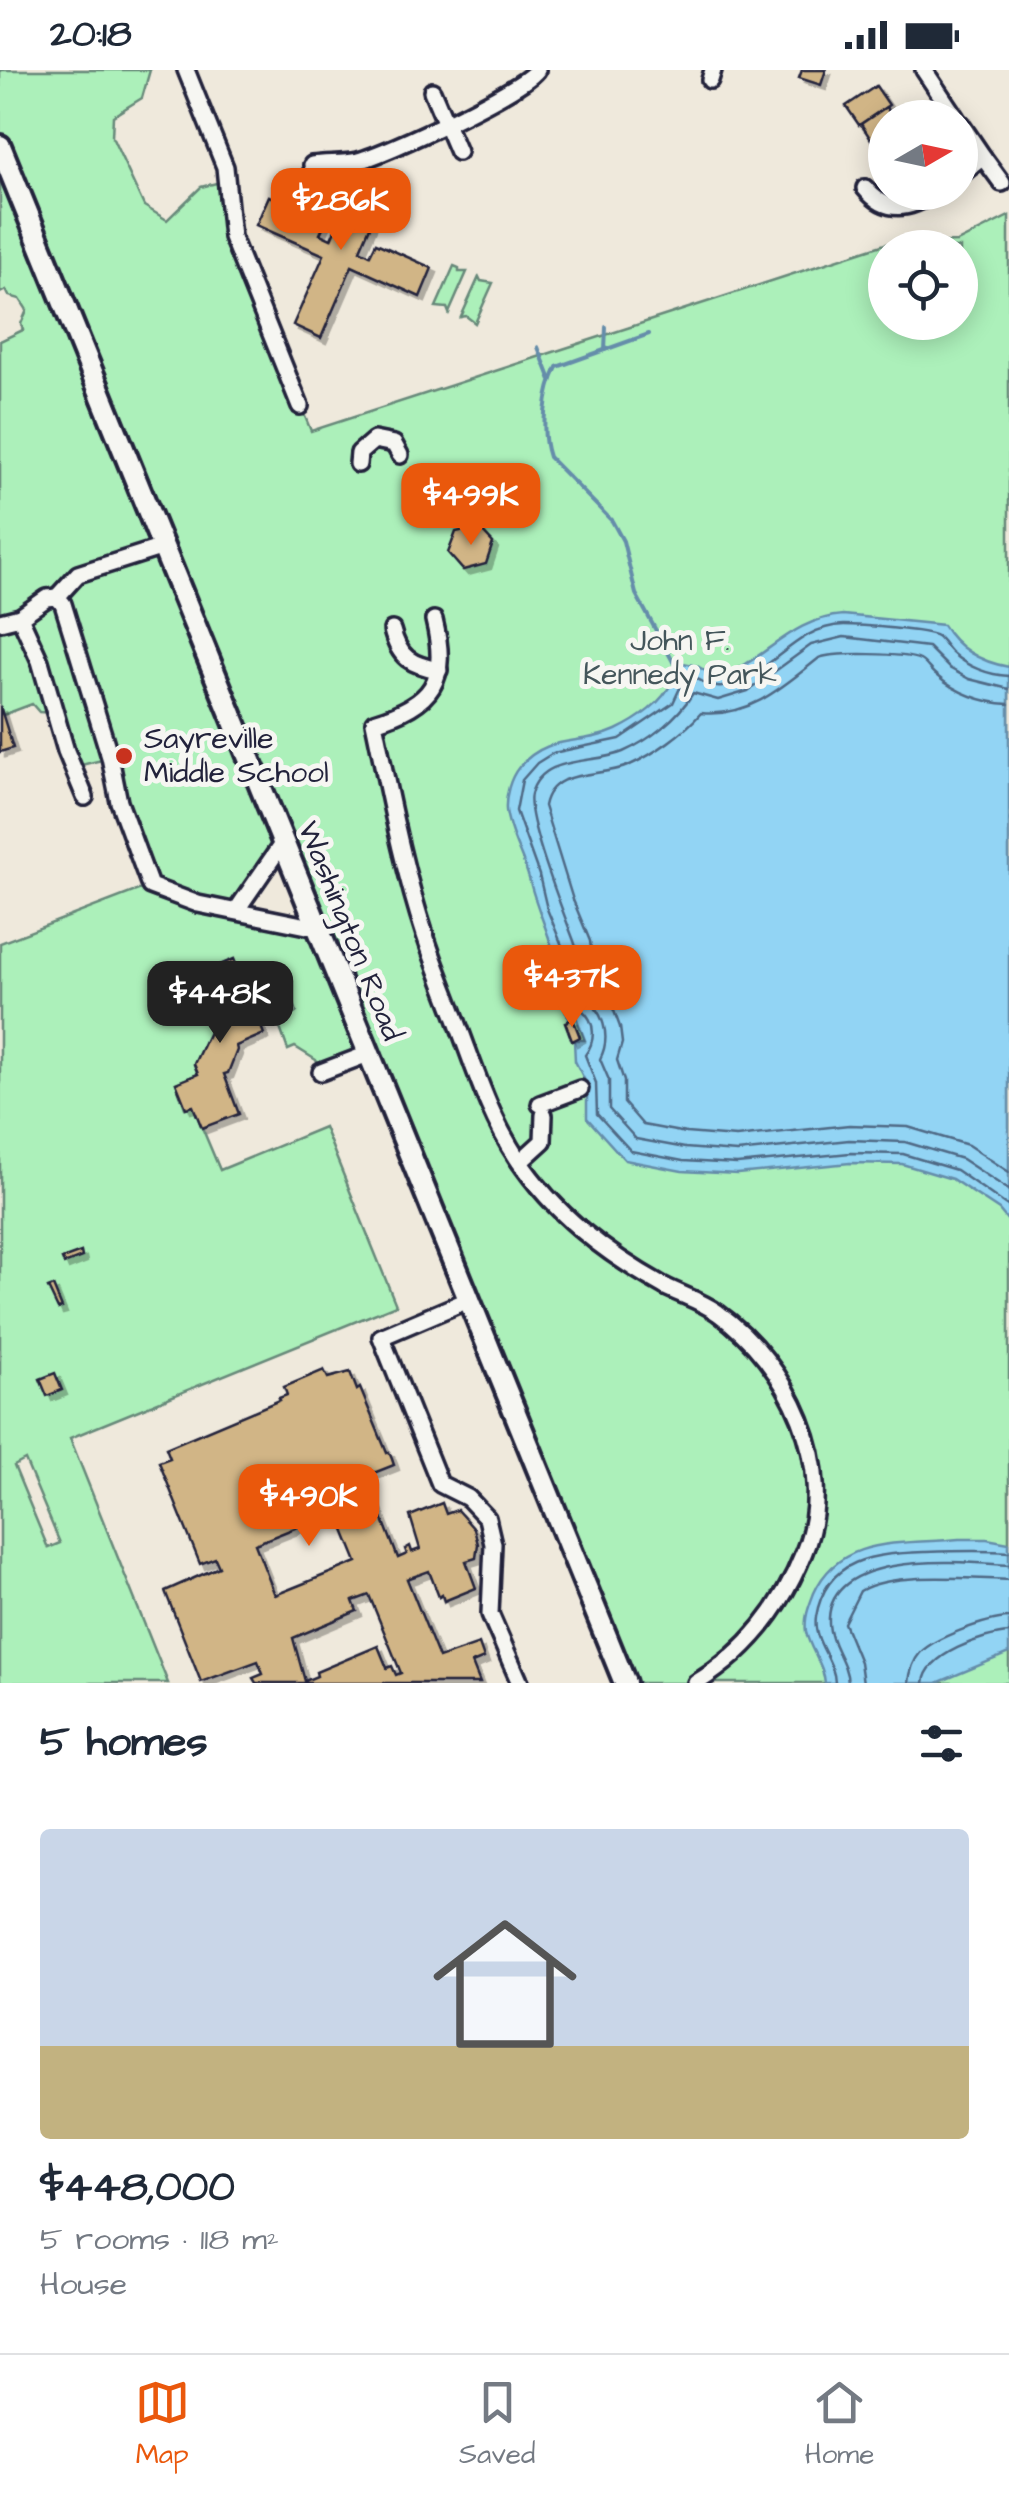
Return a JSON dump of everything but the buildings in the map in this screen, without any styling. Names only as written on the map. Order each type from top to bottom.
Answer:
[{"type":"main road","name":"Washington Road","points":[[0,146],[625,1683]]},
{"type":"street","points":[[186,70],[225,167],[232,237],[300,406]]},
{"type":"street","points":[[312,165],[358,161],[504,94],[530,79],[537,70]]},
{"type":"street","points":[[924,70],[944,100]]},
{"type":"street","points":[[432,90],[458,152]]},
{"type":"street","points":[[978,151],[1002,183]]},
{"type":"street","points":[[978,160],[982,157]]},
{"type":"street","points":[[358,464],[359,453],[374,440],[394,444],[400,455]]},
{"type":"street","points":[[56,598],[78,574],[163,546]]},
{"type":"street","points":[[2,621],[20,617],[47,598],[64,604],[110,758],[119,802],[150,886],[198,904],[317,928]]},
{"type":"street","points":[[20,617],[40,660],[66,751],[85,797]]},
{"type":"street","points":[[434,620],[439,670],[433,688],[419,704],[374,722],[396,831],[425,934],[488,1105],[520,1162],[550,1204],[611,1254],[717,1312],[752,1344],[789,1396],[805,1435],[816,1480],[816,1501],[808,1544],[796,1573],[760,1631],[730,1660],[696,1683]]},
{"type":"street","points":[[392,630],[396,648],[408,662],[439,670]]},
{"type":"street","points":[[236,911],[282,844]]},
{"type":"street","points":[[321,1072],[368,1054]]},
{"type":"street","points":[[520,1162],[543,1141],[542,1109],[580,1089]]},
{"type":"street","points":[[468,1300],[381,1338],[440,1484],[468,1498],[487,1518],[493,1544],[490,1614],[520,1683]]},
{"type":"green space","name":"John F. Kennedy Park","points":[[0,70],[150,70],[142,98],[113,116],[112,137],[144,206],[167,220],[201,187],[228,180],[250,284],[311,431],[868,250],[868,340],[978,340],[978,232],[1009,216],[1009,1683],[625,1683],[368,1054],[321,1072],[316,1060],[295,1047],[288,1050],[277,1020],[297,1012],[282,973],[258,984],[250,980],[243,983],[227,962],[197,975],[220,1019],[215,1021],[218,1027],[210,1031],[194,1064],[198,1074],[176,1083],[185,1108],[193,1106],[220,1170],[324,1127],[396,1305],[70,1438],[168,1683],[0,1683],[0,943],[149,886],[110,758],[73,767],[55,713],[39,712],[32,704],[3,715],[0,706],[0,341],[23,330],[21,324],[27,310],[20,299],[9,296],[6,290],[0,293]],"holes":[[[283,845],[316,927],[237,911]],[[25,1460],[60,1543],[48,1548],[14,1466]]]},
{"type":"green space","points":[[454,266],[459,272],[467,272],[449,313],[447,308],[436,307]]},
{"type":"green space","points":[[479,277],[493,283],[475,323],[461,317]]},
{"type":"water","points":[[843,615],[943,625],[971,654],[1009,667],[1009,1222],[999,1210],[952,1179],[902,1164],[850,1163],[737,1174],[682,1171],[625,1160],[587,1118],[587,1085],[575,1061],[574,1040],[585,1040],[575,1014],[570,1021],[565,1011],[552,947],[508,819],[506,799],[513,776],[542,749],[602,735],[641,716],[663,696],[672,681],[670,675],[684,663],[718,678],[808,624]]},
{"type":"water","points":[[959,1539],[1009,1543],[1009,1653],[937,1683],[825,1683],[806,1627],[812,1598],[825,1574],[840,1561],[876,1546]]},
{"type":"waterway","points":[[605,350],[606,327]]},
{"type":"waterway","points":[[649,334],[557,367],[544,424],[549,457],[612,521],[623,541],[636,594],[677,669]]},
{"type":"waterway","points":[[538,347],[551,380]]},
{"type":"place","name":"Sayreville Middle School","points":[[124,756]]}]
